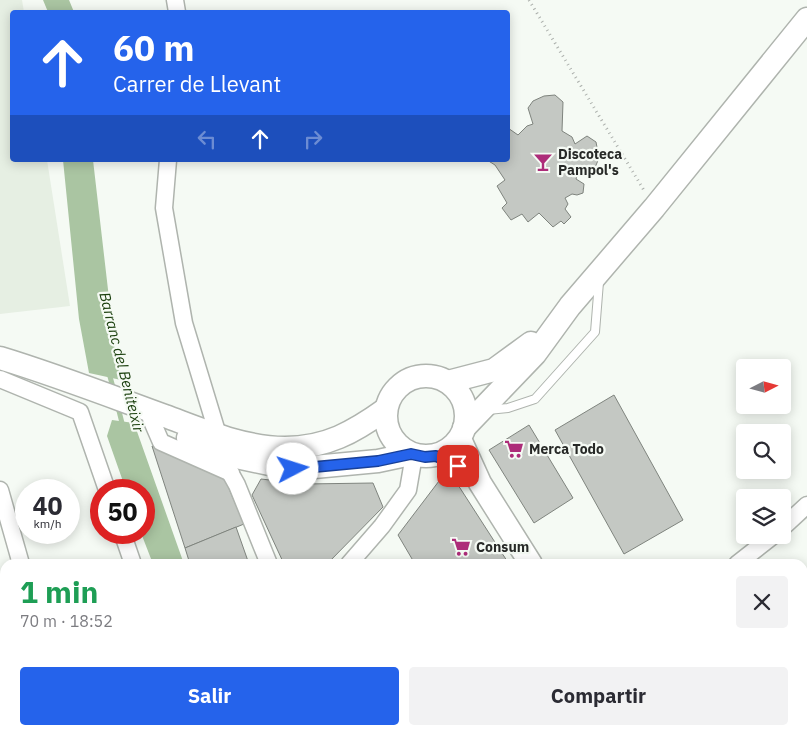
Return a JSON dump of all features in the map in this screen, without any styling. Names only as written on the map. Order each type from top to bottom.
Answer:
[{"type":"main road","points":[[218,443],[227,456],[293,469],[420,455],[453,446],[481,411],[534,354],[570,306],[654,208],[807,19]]},
{"type":"main road","points":[[448,382],[494,370],[529,345],[570,306]]},
{"type":"main road","points":[[0,358],[98,392],[140,412],[218,443],[286,448],[312,445],[342,438],[386,409]]},
{"type":"main road","points":[[480,483],[458,466],[399,447],[390,436],[386,423],[386,409],[390,396],[399,386],[410,379],[423,376],[436,377],[448,382],[457,391],[464,403],[466,415],[462,433],[480,483],[528,559]]},
{"type":"street","points":[[168,162],[164,208],[184,323],[218,443],[266,559]]},
{"type":"street","points":[[0,379],[80,412],[103,479]]},
{"type":"street","points":[[140,412],[161,442],[230,473]]},
{"type":"street","points":[[353,559],[382,526],[408,490],[420,455]]},
{"type":"street","points":[[0,490],[20,559]]},
{"type":"street","points":[[791,520],[807,505]]},
{"type":"street","points":[[126,544],[131,559]]},
{"type":"street","points":[[743,559],[763,544]]},
{"type":"lane","points":[[481,411],[508,408],[535,399],[596,332],[600,271]]},
{"type":"path","points":[[529,0],[654,208]]},
{"type":"shaded area","points":[[0,0],[22,0],[24,10],[10,10],[10,162],[47,162],[70,306],[0,314]]},
{"type":"shaded area","points":[[43,0],[69,0],[73,10],[47,10]]},
{"type":"shaded area","points":[[63,162],[93,162],[115,350],[121,380],[89,373],[79,319]]},
{"type":"shaded area","points":[[112,420],[134,423],[154,479],[122,479],[107,436]]},
{"type":"shaded area","points":[[155,482],[182,559],[151,559],[145,544],[155,544]]},
{"type":"building","name":"Discoteca Pampol's","points":[[555,95],[563,102],[562,131],[572,137],[575,144],[587,136],[596,142],[599,158],[594,170],[585,174],[578,173],[576,179],[584,184],[583,193],[572,194],[565,198],[568,204],[565,209],[571,217],[564,224],[561,221],[553,227],[539,213],[528,222],[522,214],[511,220],[502,208],[507,203],[497,186],[505,180],[495,165],[490,162],[510,162],[510,129],[518,135],[527,126],[533,124],[528,108],[533,101],[544,96]]},
{"type":"building","points":[[614,395],[683,520],[624,554],[555,430]]},
{"type":"building","points":[[529,425],[573,498],[534,523],[489,450]]},
{"type":"building","points":[[152,446],[225,479],[244,524],[185,548]]},
{"type":"building","points":[[261,479],[305,484],[373,483],[383,507],[332,559],[282,559],[252,495]]},
{"type":"building","points":[[452,479],[460,488],[506,559],[412,559],[398,535],[439,481]]},
{"type":"building","points":[[236,527],[247,559],[188,559],[185,548]]},
{"type":"waterway","name":"Barranc del Beniteixir","points":[[109,373],[114,391]]},
{"type":"waterway","name":"Barranc del Beniteixir","points":[[118,407],[123,427]]},
{"type":"place","name":"Discoteca Pampol's","points":[[543,162]]},
{"type":"place","name":"Merca Todo","points":[[514,449]]},
{"type":"place","name":"Consum","points":[[461,547]]},
{"type":"route","points":[[293,469],[378,461],[411,454],[425,457],[436,456],[458,466]]}]
